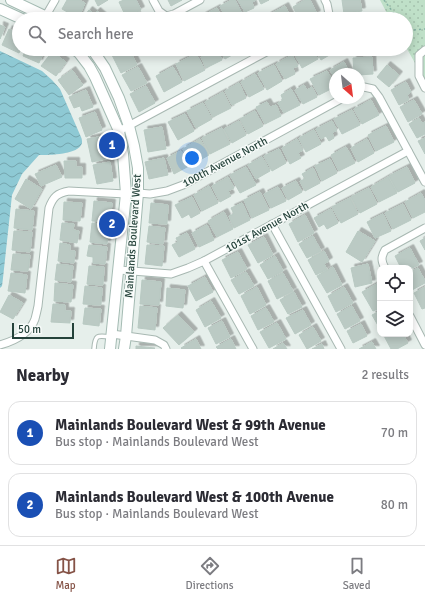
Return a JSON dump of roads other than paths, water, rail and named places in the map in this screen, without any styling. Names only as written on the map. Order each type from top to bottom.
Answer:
[{"type":"street","points":[[11,0],[35,12]]},
{"type":"street","points":[[50,12],[55,0]]},
{"type":"street","points":[[153,0],[159,12]]},
{"type":"street","points":[[178,12],[200,0]]},
{"type":"street","points":[[325,0],[327,4],[327,12]]},
{"type":"street","points":[[0,9],[12,14]]},
{"type":"street","points":[[425,50],[419,55],[419,76],[425,88]]},
{"type":"street","name":"Mainlands Boulevard West","points":[[81,56],[95,77],[119,131],[123,154],[126,194],[110,349]]},
{"type":"street","name":"Mainlands Boulevard West","points":[[97,56],[105,68],[129,126],[138,168],[138,193],[124,349]]},
{"type":"street","points":[[119,131],[259,56]]},
{"type":"street","points":[[365,87],[373,89],[379,97],[425,182]]},
{"type":"street","name":"100th Avenue North","points":[[0,345],[20,337],[34,320],[38,306],[48,208],[52,199],[61,192],[150,194],[167,191],[183,185],[332,104]]},
{"type":"street","name":"101st Avenue North","points":[[119,270],[171,274],[188,268],[204,261],[408,151]]},
{"type":"street","points":[[272,224],[340,349]]},
{"type":"street","points":[[383,265],[382,256],[385,250],[425,228]]},
{"type":"street","points":[[204,261],[253,349]]},
{"type":"street","points":[[413,322],[425,345]]},
{"type":"street","points":[[112,336],[126,336],[155,340],[164,345],[166,349]]},
{"type":"lane","points":[[94,349],[94,340],[97,336],[112,336]]},
{"type":"water","points":[[0,51],[42,71],[52,80],[60,89],[82,143],[80,147],[75,150],[63,154],[39,155],[22,174],[12,195],[2,286],[0,288]]},
{"type":"place","name":"Mainlands Boulevard West & 99th Avenue","points":[[112,145]]},
{"type":"place","name":"Mainlands Boulevard West & 100th Avenue","points":[[112,224]]}]
